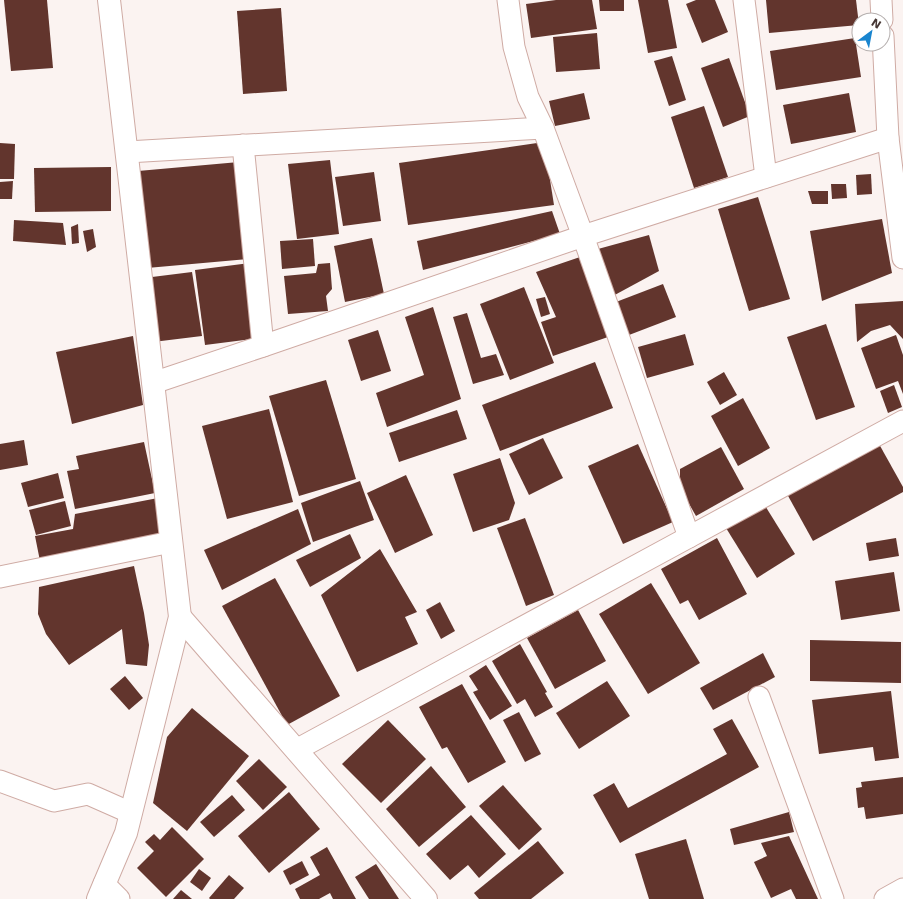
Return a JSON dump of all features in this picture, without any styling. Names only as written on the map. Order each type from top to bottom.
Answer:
[{"type":"street","points":[[107,894],[126,833],[180,618],[109,0]]},
{"type":"street","points":[[508,0],[514,47],[528,98],[543,128],[583,236],[689,537]]},
{"type":"street","points":[[744,0],[766,177]]},
{"type":"street","points":[[881,0],[882,12]]},
{"type":"street","points":[[884,52],[888,138],[903,258]]},
{"type":"street","points":[[127,152],[543,128]]},
{"type":"street","points":[[153,383],[583,236],[888,138]]},
{"type":"street","points":[[244,145],[263,346]]},
{"type":"street","points":[[296,750],[903,421]]},
{"type":"street","points":[[0,577],[171,542]]},
{"type":"street","points":[[180,618],[426,899]]},
{"type":"street","points":[[759,696],[833,899]]},
{"type":"street","points":[[0,781],[54,801],[88,794],[131,812]]},
{"type":"street","points":[[885,899],[903,889]]},
{"type":"building","points":[[4,0],[47,0],[53,68],[11,71]]},
{"type":"building","points":[[556,0],[592,0],[597,29],[531,38],[526,4]]},
{"type":"building","points":[[599,0],[624,0],[624,11],[600,11]]},
{"type":"building","points":[[638,0],[668,0],[677,48],[648,53]]},
{"type":"building","points":[[696,0],[715,0],[728,32],[702,43],[686,4]]},
{"type":"building","points":[[766,0],[856,0],[857,12],[851,12],[851,26],[769,33]]},
{"type":"building","points":[[281,8],[287,91],[243,94],[237,11]]},
{"type":"building","points":[[597,33],[600,69],[556,72],[553,37]]},
{"type":"building","points":[[851,39],[851,52],[857,52],[861,77],[776,90],[770,51]]},
{"type":"building","points":[[672,56],[686,100],[669,106],[654,61]]},
{"type":"building","points":[[729,58],[750,116],[723,127],[701,68]]},
{"type":"building","points":[[584,93],[590,119],[555,126],[549,101]]},
{"type":"building","points":[[849,93],[856,132],[791,144],[783,105]]},
{"type":"building","points":[[704,106],[728,177],[694,188],[671,117]]},
{"type":"building","points":[[544,142],[554,205],[408,225],[399,163]]},
{"type":"building","points":[[0,143],[15,144],[14,179],[0,179]]},
{"type":"building","points":[[330,160],[339,234],[297,239],[288,164]]},
{"type":"building","points":[[239,162],[248,259],[147,268],[138,171]]},
{"type":"building","points":[[111,167],[111,211],[35,212],[34,168]]},
{"type":"building","points":[[374,172],[381,221],[343,226],[335,177]]},
{"type":"building","points":[[871,174],[872,194],[857,195],[856,175]]},
{"type":"building","points":[[13,181],[12,199],[0,199],[0,182]]},
{"type":"building","points":[[831,184],[846,184],[847,198],[832,199]]},
{"type":"building","points":[[808,191],[828,191],[828,204],[812,204]]},
{"type":"building","points":[[758,197],[790,299],[749,311],[718,209]]},
{"type":"building","points":[[552,211],[560,234],[423,270],[417,241]]},
{"type":"building","points":[[882,219],[892,273],[822,301],[810,231]]},
{"type":"building","points":[[14,220],[63,223],[66,245],[13,241]]},
{"type":"building","points":[[78,224],[79,243],[72,244],[71,227]]},
{"type":"building","points":[[93,229],[96,247],[87,252],[83,231]]},
{"type":"building","points":[[649,235],[659,271],[611,297],[598,249]]},
{"type":"building","points":[[372,238],[384,294],[345,302],[334,246]]},
{"type":"building","points":[[313,239],[315,266],[282,269],[280,241]]},
{"type":"building","points":[[580,257],[608,337],[553,356],[541,322],[556,317],[536,272]]},
{"type":"building","points":[[250,263],[260,338],[205,345],[195,270]]},
{"type":"building","points":[[330,263],[332,289],[326,296],[328,311],[288,314],[284,276],[316,273],[318,264]]},
{"type":"building","points":[[192,272],[202,336],[153,342],[144,278]]},
{"type":"building","points":[[663,284],[676,317],[629,335],[616,302]]},
{"type":"building","points":[[524,287],[554,363],[510,380],[480,304]]},
{"type":"building","points":[[545,297],[550,314],[541,317],[536,299]]},
{"type":"building","points":[[903,301],[903,339],[890,325],[871,331],[857,342],[855,304]]},
{"type":"building","points":[[433,307],[461,399],[387,427],[376,393],[424,375],[405,317]]},
{"type":"building","points":[[467,313],[481,358],[496,354],[504,375],[473,384],[453,317]]},
{"type":"building","points":[[826,324],[855,407],[816,420],[787,337]]},
{"type":"building","points":[[378,330],[391,371],[361,381],[348,340]]},
{"type":"building","points":[[685,334],[694,365],[647,378],[638,347]]},
{"type":"building","points":[[896,335],[903,355],[903,394],[898,381],[876,389],[861,348]]},
{"type":"building","points":[[133,336],[143,405],[72,424],[56,352]]},
{"type":"building","points":[[595,362],[613,408],[500,451],[482,405]]},
{"type":"building","points":[[724,372],[737,395],[720,405],[707,382]]},
{"type":"building","points":[[326,380],[356,479],[299,496],[269,396]]},
{"type":"building","points":[[894,385],[902,407],[888,413],[880,391]]},
{"type":"building","points":[[743,398],[770,448],[738,466],[711,416]]},
{"type":"building","points":[[269,409],[293,502],[227,519],[202,426]]},
{"type":"building","points":[[457,410],[467,439],[399,462],[389,433]]},
{"type":"building","points":[[543,438],[563,478],[529,495],[509,454]]},
{"type":"building","points":[[24,440],[28,465],[0,470],[0,444]]},
{"type":"building","points":[[144,442],[155,493],[75,509],[67,471],[79,469],[76,456]]},
{"type":"building","points":[[638,444],[673,522],[623,544],[588,466]]},
{"type":"building","points":[[879,444],[903,487],[903,492],[813,541],[787,494]]},
{"type":"building","points":[[721,447],[744,489],[696,516],[680,488],[680,469]]},
{"type":"building","points":[[500,458],[515,503],[509,520],[473,532],[453,474]]},
{"type":"building","points":[[58,473],[64,498],[28,507],[21,483]]},
{"type":"building","points":[[406,475],[433,535],[395,553],[367,493]]},
{"type":"building","points":[[360,481],[374,520],[313,542],[301,503]]},
{"type":"building","points":[[158,498],[166,536],[40,561],[35,536],[73,529],[75,514]]},
{"type":"building","points":[[65,501],[71,526],[36,535],[29,510]]},
{"type":"building","points":[[764,504],[795,554],[757,578],[726,528]]},
{"type":"building","points":[[298,509],[311,544],[222,590],[204,550]]},
{"type":"building","points":[[525,518],[554,595],[526,606],[497,528]]},
{"type":"building","points":[[350,534],[361,558],[310,587],[296,560]]},
{"type":"building","points":[[717,538],[747,594],[699,620],[688,600],[680,604],[661,569]]},
{"type":"building","points":[[896,538],[899,556],[869,561],[866,543]]},
{"type":"building","points":[[380,549],[417,612],[405,617],[418,644],[357,672],[321,595]]},
{"type":"building","points":[[134,566],[149,645],[147,666],[126,664],[122,629],[69,665],[46,634],[38,614],[39,587]]},
{"type":"building","points":[[894,572],[900,611],[841,620],[835,581]]},
{"type":"building","points":[[275,578],[340,696],[287,725],[222,606]]},
{"type":"building","points":[[651,583],[700,663],[648,694],[599,614]]},
{"type":"building","points":[[440,602],[455,631],[441,639],[426,610]]},
{"type":"building","points":[[578,610],[606,661],[555,689],[527,638]]},
{"type":"building","points":[[810,640],[901,642],[901,683],[810,681]]},
{"type":"building","points":[[520,644],[547,692],[545,693],[553,707],[535,717],[525,699],[517,704],[492,661]]},
{"type":"building","points":[[763,653],[775,677],[713,710],[700,688]]},
{"type":"building","points":[[486,665],[512,706],[490,720],[473,692],[478,690],[469,676]]},
{"type":"building","points":[[125,676],[143,698],[129,710],[110,689]]},
{"type":"building","points":[[607,681],[630,716],[579,749],[556,713]]},
{"type":"building","points":[[462,684],[506,762],[468,783],[447,747],[442,749],[419,707]]},
{"type":"building","points":[[891,691],[899,758],[875,761],[873,747],[819,754],[812,700]]},
{"type":"building","points":[[192,708],[249,756],[187,831],[153,803],[167,737]]},
{"type":"building","points":[[519,712],[541,754],[525,762],[503,720]]},
{"type":"building","points":[[732,719],[759,767],[620,843],[593,795],[614,783],[628,808],[727,754],[713,729]]},
{"type":"building","points":[[388,720],[426,759],[381,803],[342,764]]},
{"type":"building","points":[[259,759],[287,787],[263,810],[236,781]]},
{"type":"building","points":[[431,766],[466,807],[419,847],[386,809]]},
{"type":"building","points":[[903,777],[903,814],[866,819],[864,807],[858,808],[856,788],[862,787],[861,782]]},
{"type":"building","points":[[503,785],[542,829],[519,850],[479,806]]},
{"type":"building","points":[[289,792],[320,829],[269,873],[238,836]]},
{"type":"building","points":[[232,795],[245,810],[214,837],[200,822]]},
{"type":"building","points":[[789,812],[794,832],[734,845],[730,829]]},
{"type":"building","points":[[471,815],[506,854],[479,878],[468,865],[450,880],[426,854]]},
{"type":"building","points":[[172,827],[204,859],[166,897],[137,868],[154,851],[145,842],[154,834],[160,840]]},
{"type":"building","points":[[789,836],[818,899],[796,899],[791,889],[771,898],[754,862],[767,856],[761,843]]},
{"type":"building","points":[[686,839],[704,899],[649,899],[635,854]]},
{"type":"building","points":[[538,841],[564,873],[531,899],[479,899],[474,893]]},
{"type":"building","points":[[327,847],[356,899],[333,899],[330,893],[319,899],[300,899],[295,889],[320,875],[310,857]]},
{"type":"building","points":[[302,861],[309,875],[290,885],[283,871]]},
{"type":"building","points":[[376,864],[399,899],[369,899],[355,877]]},
{"type":"building","points":[[199,869],[211,878],[202,891],[190,882]]},
{"type":"building","points":[[229,875],[244,888],[234,899],[210,899],[209,898]]},
{"type":"building","points":[[181,890],[192,899],[173,899]]}]
